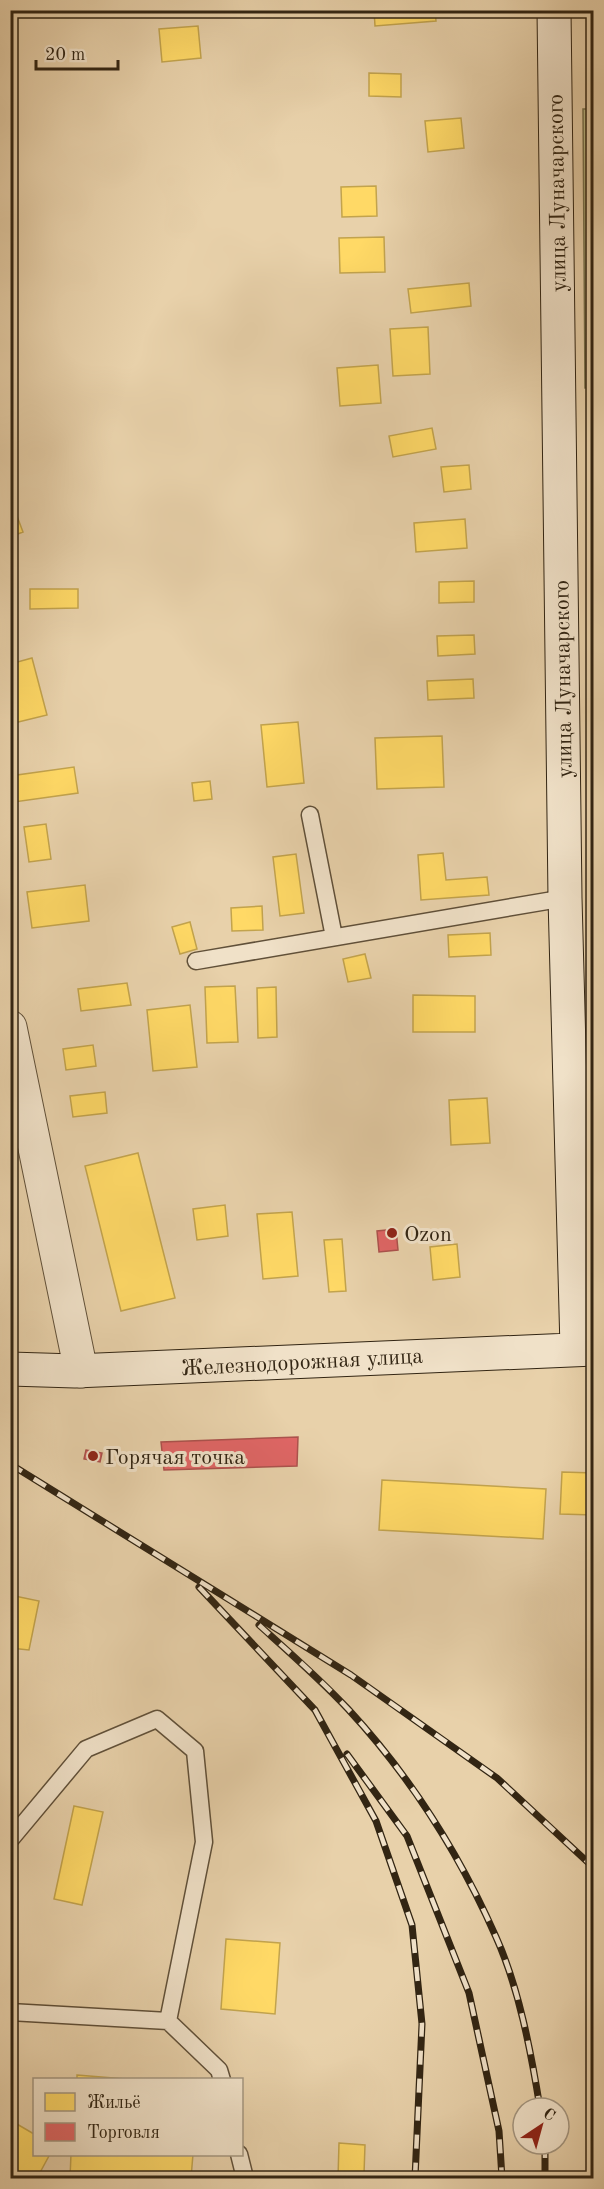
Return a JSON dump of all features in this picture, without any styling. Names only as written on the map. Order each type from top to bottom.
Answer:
[{"type":"street","name":"улица Луначарского","points":[[554,10],[565,898],[585,1349]]},
{"type":"street","points":[[10,1027],[78,1371],[10,1387]]},
{"type":"street","name":"Железнодорожная улица","points":[[10,1369],[78,1371],[585,1349]]},
{"type":"lane","points":[[310,815],[334,937]]},
{"type":"lane","points":[[196,961],[565,898]]},
{"type":"lane","points":[[10,1840],[86,1749],[157,1719],[195,1751],[204,1842],[168,2021]]},
{"type":"lane","points":[[10,2012],[168,2021],[219,2070],[222,2078]]},
{"type":"lane","points":[[240,2156],[245,2178]]},
{"type":"shaded area","points":[[583,109],[594,109],[594,387],[585,388]]},
{"type":"building: Жильё","points":[[374,10],[435,10],[436,21],[375,26]]},
{"type":"building: Жильё","points":[[198,26],[201,58],[162,62],[159,29]]},
{"type":"building: Жильё","points":[[369,73],[401,74],[401,97],[369,96]]},
{"type":"building: Жильё","points":[[461,118],[464,148],[428,152],[425,121]]},
{"type":"building: Жильё","points":[[376,186],[377,216],[342,217],[341,187]]},
{"type":"building: Жильё","points":[[384,237],[385,272],[340,273],[339,238]]},
{"type":"building: Жильё","points":[[469,283],[471,306],[411,313],[408,289]]},
{"type":"building: Жильё","points":[[428,327],[430,374],[393,376],[390,329]]},
{"type":"building: Жильё","points":[[378,365],[381,403],[340,406],[337,368]]},
{"type":"building: Жильё","points":[[432,428],[436,449],[393,457],[389,436]]},
{"type":"building: Жильё","points":[[469,465],[471,489],[444,492],[441,467]]},
{"type":"building: Жильё","points":[[14,508],[23,532],[10,537],[10,510]]},
{"type":"building: Жильё","points":[[465,519],[467,548],[416,552],[414,523]]},
{"type":"building: Жильё","points":[[474,581],[474,602],[439,603],[439,582]]},
{"type":"building: Жильё","points":[[30,589],[78,589],[78,608],[30,609]]},
{"type":"building: Жильё","points":[[474,635],[475,654],[438,656],[437,636]]},
{"type":"building: Жильё","points":[[32,658],[47,715],[10,724],[10,664]]},
{"type":"building: Жильё","points":[[473,679],[474,698],[428,700],[427,681]]},
{"type":"building: Жильё","points":[[298,722],[304,783],[267,787],[261,725]]},
{"type":"building: Жильё","points":[[442,736],[444,787],[377,789],[375,738]]},
{"type":"building: Жильё","points":[[74,767],[78,793],[14,802],[10,776]]},
{"type":"building: Жильё","points":[[210,781],[212,799],[194,801],[192,783]]},
{"type":"building: Жильё","points":[[46,824],[51,859],[29,862],[24,827]]},
{"type":"building: Жильё","points":[[443,853],[446,880],[487,877],[489,895],[421,900],[418,855]]},
{"type":"building: Жильё","points":[[296,854],[304,913],[280,916],[273,857]]},
{"type":"building: Жильё","points":[[85,885],[89,921],[32,928],[27,892]]},
{"type":"building: Жильё","points":[[262,906],[263,930],[232,931],[231,908]]},
{"type":"building: Жильё","points":[[190,922],[197,949],[180,954],[172,927]]},
{"type":"building: Жильё","points":[[490,933],[491,955],[449,957],[448,935]]},
{"type":"building: Жильё","points":[[365,954],[371,978],[348,982],[343,959]]},
{"type":"building: Жильё","points":[[127,983],[131,1005],[81,1011],[78,989]]},
{"type":"building: Жильё","points":[[235,986],[238,1042],[207,1043],[205,987]]},
{"type":"building: Жильё","points":[[276,987],[277,1037],[258,1038],[257,988]]},
{"type":"building: Жильё","points":[[413,995],[475,996],[475,1032],[413,1032]]},
{"type":"building: Жильё","points":[[190,1005],[197,1067],[153,1071],[147,1010]]},
{"type":"building: Жильё","points":[[93,1045],[96,1066],[66,1070],[63,1049]]},
{"type":"building: Жильё","points":[[105,1092],[107,1113],[73,1117],[70,1096]]},
{"type":"building: Жильё","points":[[487,1098],[490,1143],[451,1145],[449,1100]]},
{"type":"building: Жильё","points":[[138,1153],[175,1298],[121,1311],[85,1166]]},
{"type":"building: Жильё","points":[[225,1205],[228,1236],[197,1240],[193,1209]]},
{"type":"building: Жильё","points":[[292,1212],[298,1276],[263,1279],[257,1214]]},
{"type":"building: Жильё","points":[[342,1239],[346,1291],[329,1292],[324,1240]]},
{"type":"building: Жильё","points":[[457,1244],[460,1277],[433,1280],[430,1247]]},
{"type":"building: Жильё","points":[[562,1472],[594,1473],[594,1515],[560,1514]]},
{"type":"building: Жильё","points":[[382,1480],[546,1489],[543,1539],[379,1530]]},
{"type":"building: Жильё","points":[[10,1595],[39,1601],[29,1650],[10,1648]]},
{"type":"building: Жильё","points":[[74,1806],[103,1812],[82,1905],[54,1899]]},
{"type":"building: Жильё","points":[[226,1939],[280,1943],[275,2014],[221,2009]]},
{"type":"building: Жильё","points":[[77,2075],[114,2078],[77,2078]]},
{"type":"building: Жильё","points":[[10,2120],[33,2133],[33,2156],[49,2156],[37,2178],[10,2178]]},
{"type":"building: Жильё","points":[[339,2143],[365,2145],[364,2174],[403,2176],[403,2178],[338,2178]]},
{"type":"building: Жильё","points":[[71,2156],[193,2156],[191,2178],[70,2178]]},
{"type":"building: Торговля","points":[[396,1229],[398,1250],[379,1252],[377,1231]]},
{"type":"building: Торговля","points":[[298,1437],[297,1466],[164,1470],[161,1442]]},
{"type":"building: Торговля","points":[[86,1450],[102,1453],[100,1462],[84,1459]]},
{"type":"railway","points":[[10,1464],[351,1675],[497,1778],[594,1868]]},
{"type":"railway","points":[[199,1587],[315,1710],[376,1821],[412,1925],[422,2024],[415,2178]]},
{"type":"railway","points":[[259,1625],[326,1687],[371,1735],[412,1788],[449,1846],[482,1906],[504,1957],[518,1999],[538,2096]]},
{"type":"railway","points":[[347,1754],[407,1836],[469,1993],[499,2131],[502,2178]]},
{"type":"railway","points":[[545,2156],[545,2178]]},
{"type":"place","name":"Ozon","points":[[392,1233]]},
{"type":"place","name":"Горячая точка","points":[[93,1456]]}]
